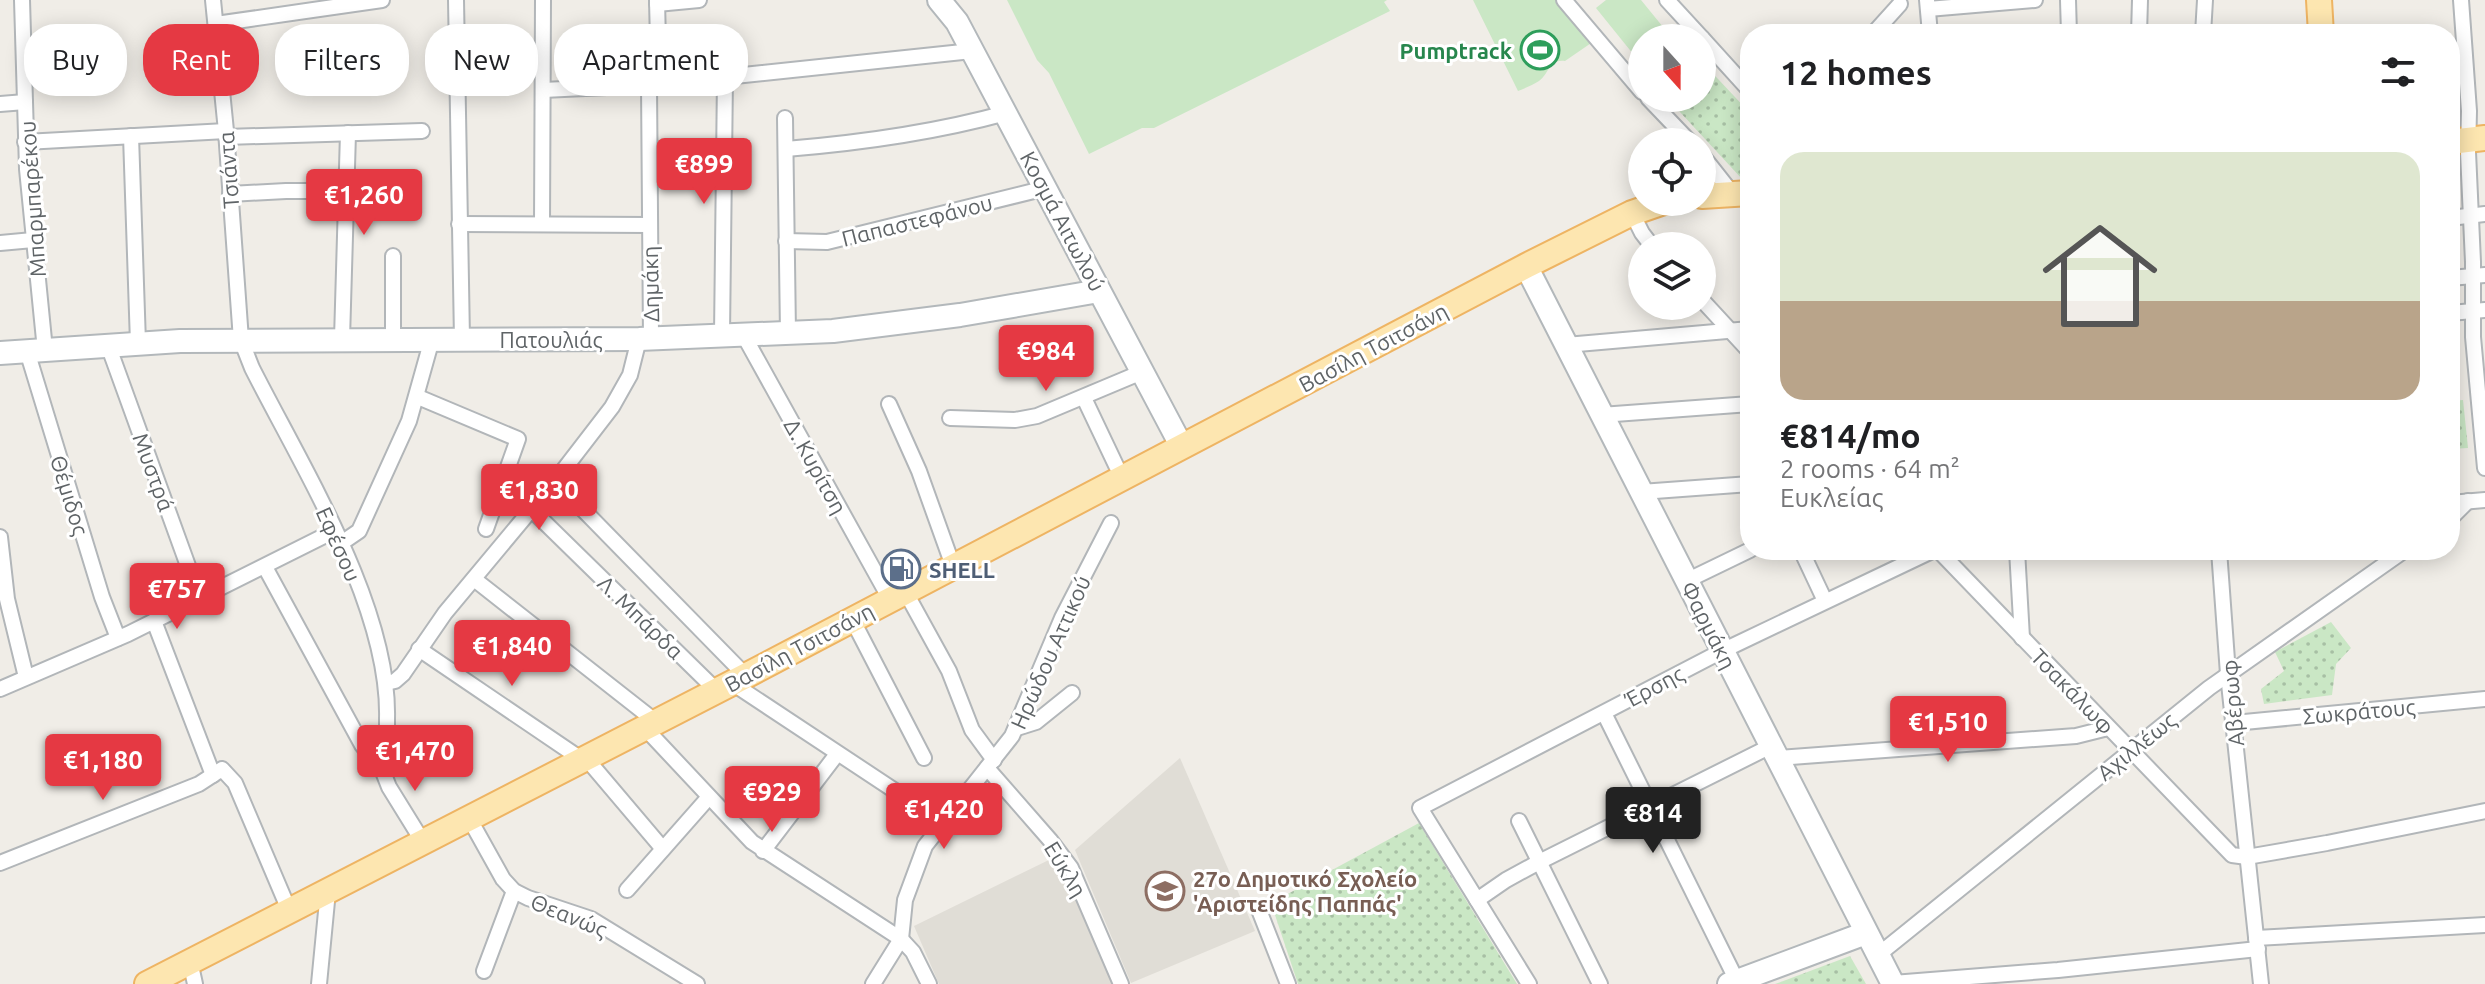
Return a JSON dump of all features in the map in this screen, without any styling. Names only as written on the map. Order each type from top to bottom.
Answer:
[{"type":"main road","points":[[2319,0],[2320,24]]},
{"type":"main road","points":[[1716,195],[1740,193]]},
{"type":"main road","name":"Βασίλη Τσιτσάνη","points":[[147,984],[192,973],[289,910],[732,683],[1628,215]]},
{"type":"street","name":"Μπαρμπαρέκου","points":[[22,0],[25,142],[33,240],[36,350]]},
{"type":"street","name":"Τσιάντα","points":[[213,0],[216,24]]},
{"type":"street","points":[[216,24],[382,0]]},
{"type":"street","points":[[456,0],[462,339]]},
{"type":"street","points":[[542,224],[543,0]]},
{"type":"street","points":[[657,2],[699,0]]},
{"type":"street","name":"Κοσμά Αιτωλού","points":[[939,0],[953,15],[1182,447]]},
{"type":"street","points":[[1564,0],[1628,75]]},
{"type":"street","points":[[1667,0],[1689,24]]},
{"type":"street","points":[[1928,5],[2035,0]]},
{"type":"street","points":[[2068,0],[2069,24]]},
{"type":"street","points":[[2139,24],[2140,0]]},
{"type":"street","points":[[2204,24],[2205,0]]},
{"type":"street","points":[[2461,0],[2469,98],[2468,140],[2478,214],[2485,468]]},
{"type":"street","name":"Δημάκη","points":[[656,24],[657,2]]},
{"type":"street","points":[[1882,24],[1900,4]]},
{"type":"street","points":[[748,75],[972,51]]},
{"type":"street","points":[[1716,53],[1740,80]]},
{"type":"street","points":[[543,90],[554,89]]},
{"type":"street","name":"Τσιάντα","points":[[223,96],[241,340]]},
{"type":"street","name":"Δημάκη","points":[[386,683],[401,677],[445,613],[532,510],[623,390],[645,338],[654,96]]},
{"type":"street","points":[[726,96],[732,334]]},
{"type":"street","points":[[0,104],[25,102]]},
{"type":"street","points":[[1661,112],[1677,128]]},
{"type":"street","points":[[786,149],[923,132],[1006,113]]},
{"type":"street","points":[[785,118],[788,333]]},
{"type":"street","points":[[25,142],[131,136],[422,131]]},
{"type":"street","points":[[342,339],[348,133]]},
{"type":"street","points":[[131,136],[138,343]]},
{"type":"street","points":[[1716,169],[1740,192]]},
{"type":"street","name":"Παπαστεφάνου","points":[[786,241],[827,242],[1046,188]]},
{"type":"street","points":[[230,194],[346,191]]},
{"type":"street","points":[[459,224],[650,225]]},
{"type":"street","points":[[0,243],[33,240]]},
{"type":"street","points":[[393,256],[393,339]]},
{"type":"street","name":"Φαρμάκη","points":[[1526,266],[1893,984]]},
{"type":"street","name":"Πατουλιάς","points":[[0,353],[138,343],[241,340],[645,338],[833,331],[924,321],[1099,291]]},
{"type":"street","points":[[1716,316],[1740,342]]},
{"type":"street","points":[[1566,345],[1740,329]]},
{"type":"street","name":"Δ. Κυρίτση","points":[[732,334],[898,595]]},
{"type":"street","points":[[0,689],[118,638],[265,567],[359,531],[418,397],[432,339]]},
{"type":"street","name":"Εφέσου","points":[[241,340],[337,537],[375,635],[386,683],[386,739],[384,752],[378,759]]},
{"type":"street","name":"Μυστρά","points":[[108,345],[200,599]]},
{"type":"street","name":"Θέμιδος","points":[[36,350],[102,597],[118,638]]},
{"type":"street","points":[[950,418],[1026,418],[1084,398],[1142,372]]},
{"type":"street","points":[[418,397],[518,439],[486,529]]},
{"type":"street","points":[[1084,398],[1122,478]]},
{"type":"street","points":[[889,404],[919,471],[953,566]]},
{"type":"street","points":[[1601,415],[1740,405]]},
{"type":"street","points":[[555,481],[732,683],[942,822]]},
{"type":"street","points":[[1641,492],[1740,485]]},
{"type":"street","points":[[2460,502],[2485,500]]},
{"type":"street","points":[[2460,509],[2468,501]]},
{"type":"street","name":"Λ. Μπάρδα","points":[[532,510],[732,683]]},
{"type":"street","name":"Ηρώδου Αττικού","points":[[873,984],[901,939],[902,913],[915,868],[930,838],[1017,728],[1062,618],[1111,523]]},
{"type":"street","points":[[0,537],[11,618],[26,677]]},
{"type":"street","points":[[1686,581],[1740,555]]},
{"type":"street","points":[[1806,560],[1825,601]]},
{"type":"street","name":"Έρσης","points":[[1477,900],[1420,808],[1722,651],[1914,560]]},
{"type":"street","name":"Τσακάλωφ","points":[[1946,560],[2227,852],[2247,857]]},
{"type":"street","points":[[2018,560],[2022,638]]},
{"type":"street","name":"Αβέρωφ","points":[[2220,560],[2228,674],[2261,984]]},
{"type":"street","name":"Αχιλλέως","points":[[1878,955],[2228,674],[2391,560]]},
{"type":"street","points":[[265,567],[362,745],[378,759],[389,787],[423,842]]},
{"type":"street","points":[[474,579],[650,724],[746,837],[901,939],[917,959],[929,984]]},
{"type":"street","name":"Εύκλη","points":[[898,595],[943,657],[972,730],[991,764],[1071,868],[1121,984]]},
{"type":"street","points":[[852,619],[924,758]]},
{"type":"street","points":[[154,621],[218,772],[235,783],[289,910]]},
{"type":"street","points":[[419,649],[583,758],[663,849]]},
{"type":"street","points":[[1017,728],[1036,722],[1072,693]]},
{"type":"street","name":"Σωκράτους","points":[[2234,723],[2485,699]]},
{"type":"street","points":[[1604,713],[1733,982],[1866,933]]},
{"type":"street","points":[[1529,984],[1477,900],[1539,862],[1650,807],[1774,752],[2076,736],[2108,728]]},
{"type":"street","points":[[763,851],[837,754]]},
{"type":"street","points":[[0,863],[218,772]]},
{"type":"street","points":[[627,890],[709,797]]},
{"type":"street","points":[[2247,857],[2485,811]]},
{"type":"street","name":"Θεανώς","points":[[469,818],[503,879],[514,891],[591,919],[697,984]]},
{"type":"street","points":[[1519,821],[1600,984]]},
{"type":"street","points":[[319,984],[328,891]]},
{"type":"street","points":[[484,971],[514,891]]},
{"type":"street","points":[[1259,910],[1288,984]]},
{"type":"street","points":[[1893,984],[2058,970],[2257,943],[2485,925]]},
{"type":"shaded area","name":"27ο Δημοτικό Σχολείο 'Αριστείδης Παππάς'","points":[[1180,758],[1255,931],[1131,983],[1075,850]]},
{"type":"shaded area","points":[[1055,857],[1068,879],[1112,984],[939,984],[914,926]]},
{"type":"green space","points":[[1007,0],[1387,0],[1384,2],[1390,11],[1154,128],[1142,128],[1089,154],[1049,73],[1037,60]]},
{"type":"green space","name":"Pumptrack","points":[[1473,0],[1564,0],[1597,39],[1565,61],[1555,62],[1543,78],[1518,91]]},
{"type":"green space","points":[[1606,0],[1641,0],[1661,24],[1628,24],[1628,48],[1596,8]]},
{"type":"green space","points":[[1716,77],[1740,102],[1740,177],[1716,151],[1716,128],[1695,128],[1680,112],[1716,112]]},
{"type":"green space","points":[[2460,400],[2463,400],[2468,448],[2460,448]]},
{"type":"green space","points":[[2331,622],[2351,648],[2336,664],[2332,695],[2264,704],[2261,689],[2284,671],[2275,652]]},
{"type":"green space","points":[[1419,823],[1517,984],[1298,984],[1271,903]]},
{"type":"green space","points":[[1850,956],[1866,984],[1775,984]]},
{"type":"place","name":"Pumptrack","points":[[1540,50]]},
{"type":"place","name":"SHELL","points":[[901,569]]},
{"type":"place","name":"27ο Δημοτικό Σχολείο 'Αριστείδης Παππάς'","points":[[1165,891]]}]
